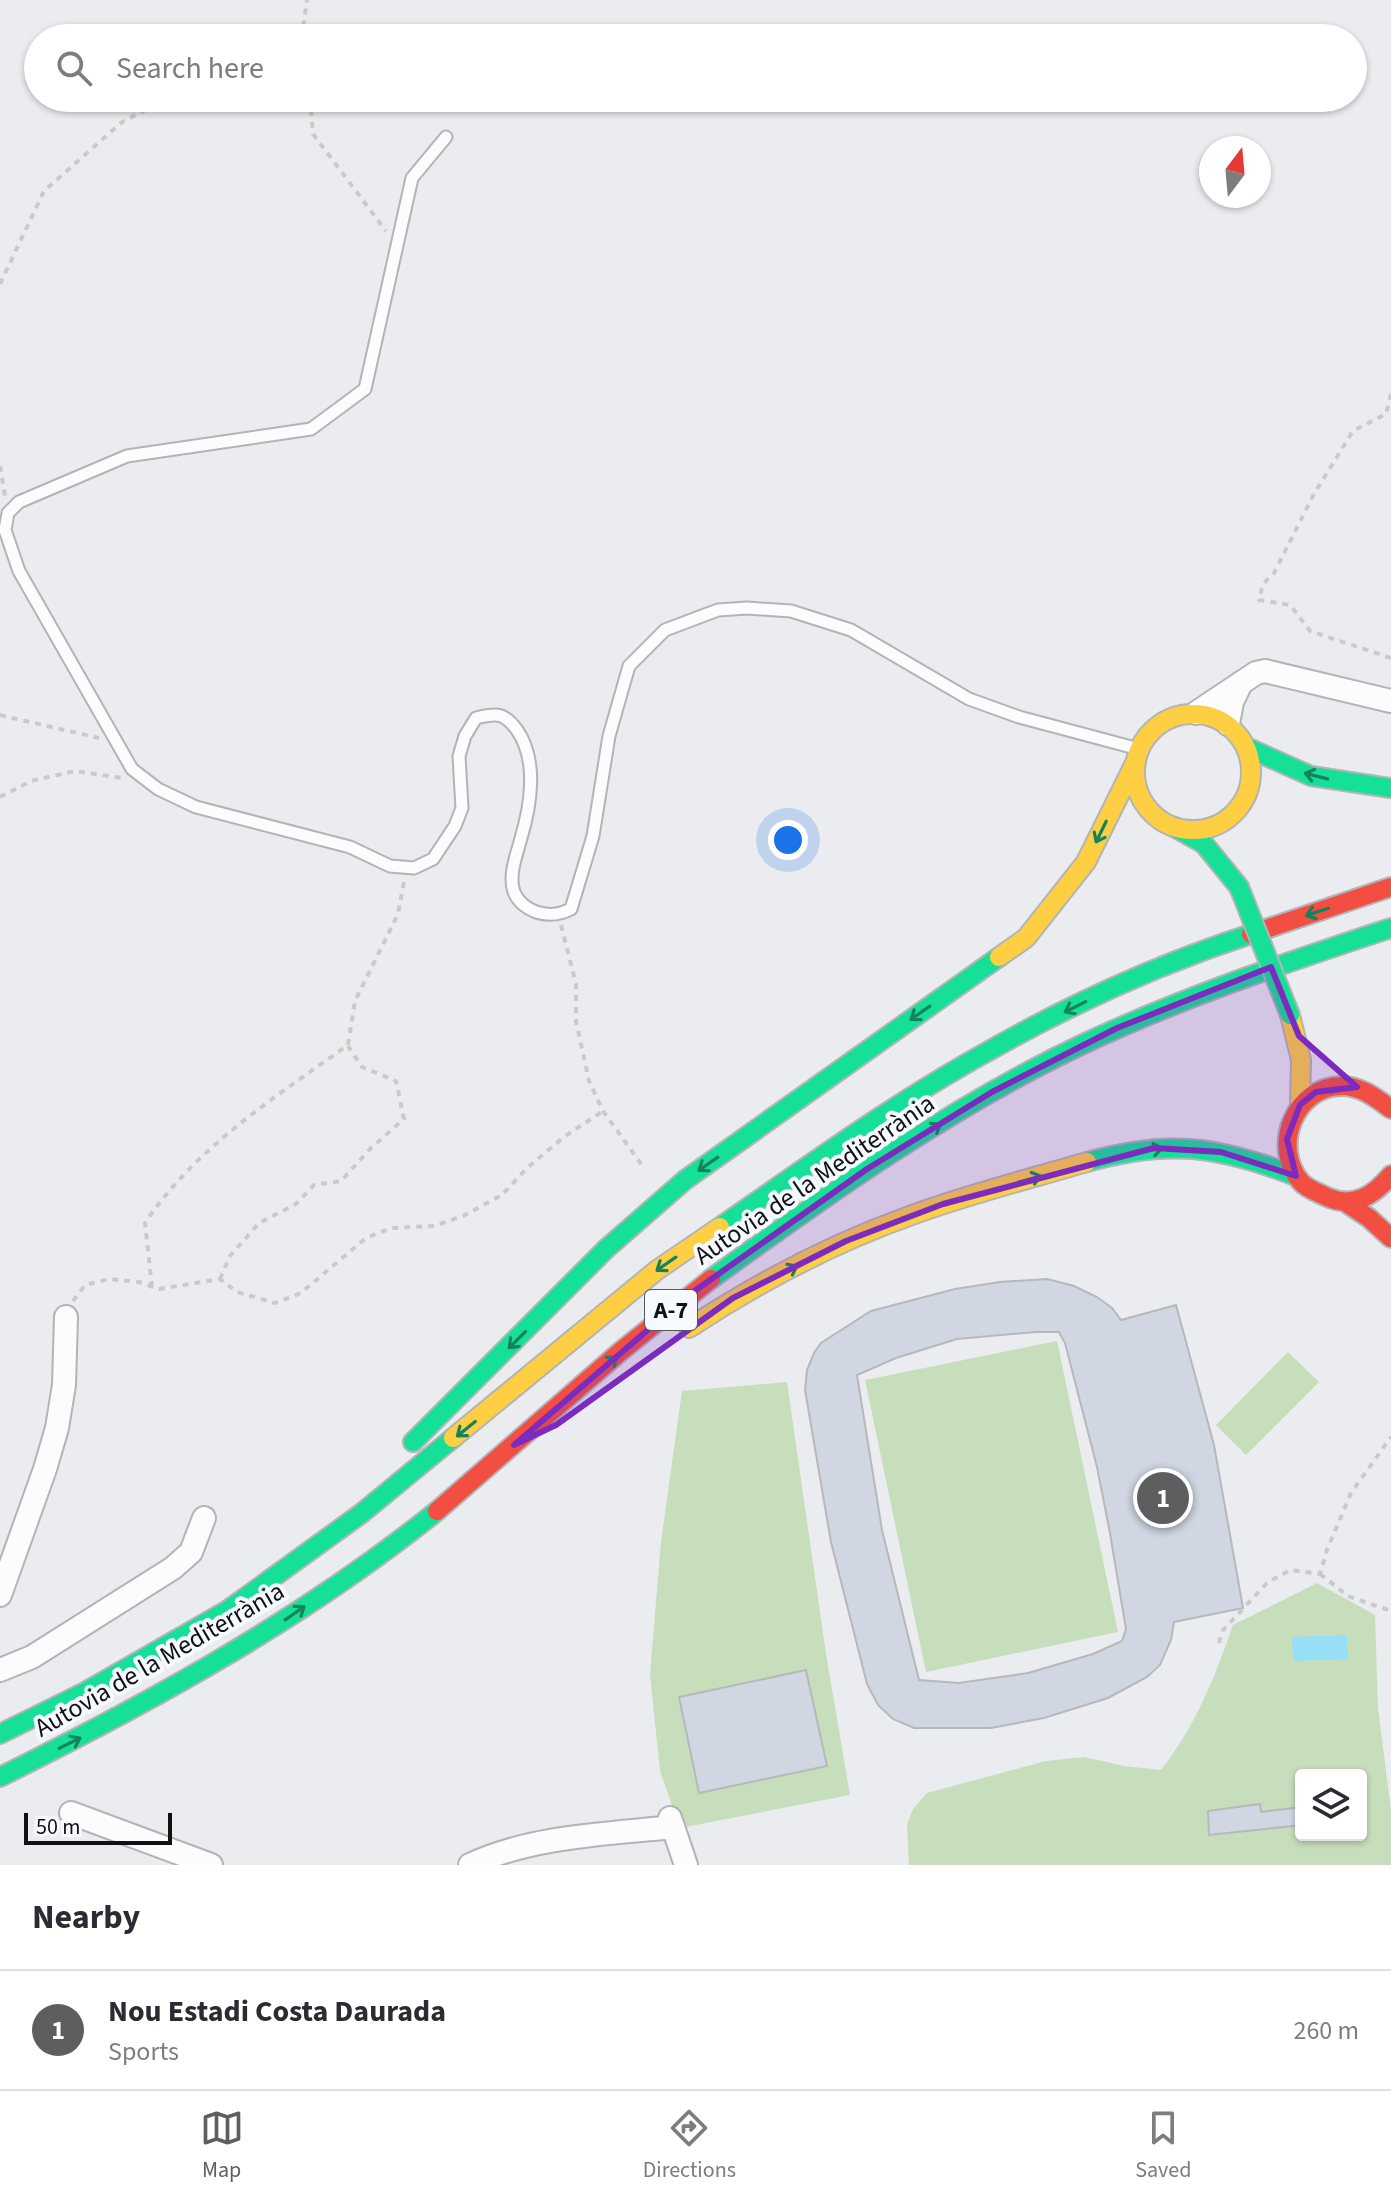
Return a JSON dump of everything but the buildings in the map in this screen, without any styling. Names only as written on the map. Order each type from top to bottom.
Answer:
[{"type":"main road","points":[[400,1455],[606,1249],[685,1180],[1026,938],[1086,862],[1149,734],[1162,722],[1179,715],[1196,713],[1213,717],[1228,724],[1246,747],[1251,767],[1250,787],[1241,805],[1228,819],[1211,827],[1192,830],[1174,827]]},
{"type":"main road","points":[[1246,747],[1311,776],[1391,788]]},
{"type":"main road","points":[[1137,756],[1136,783],[1143,802],[1156,817],[1204,844],[1239,887]]},
{"type":"main road","points":[[1241,805],[1235,843],[1239,887],[1299,1036],[1304,1079],[1300,1105],[1291,1121],[1287,1139],[1296,1176]]},
{"type":"main road","name":"Autovia de la Mediterrània","points":[[0,1734],[85,1692],[228,1610],[362,1513],[657,1270],[856,1134],[984,1053],[1122,984],[1229,941],[1391,887]]},
{"type":"main road","name":"Autovia de la Mediterrània","points":[[0,1777],[103,1727],[257,1639],[375,1558],[432,1515],[686,1297],[867,1169],[992,1092],[1117,1028],[1238,978],[1391,928]]},
{"type":"main road","points":[[1299,1036],[1325,1062],[1357,1087],[1376,1095],[1391,1109]]},
{"type":"main road","points":[[1300,1105],[1316,1092],[1336,1086],[1357,1087]]},
{"type":"main road","points":[[669,1341],[733,1298],[846,1241],[943,1204],[1097,1160],[1154,1148],[1189,1148],[1250,1160],[1296,1176],[1311,1189],[1348,1204],[1391,1238]]},
{"type":"main road","points":[[1348,1204],[1378,1191],[1391,1175]]},
{"type":"main road","points":[[514,1445],[556,1425],[619,1376]]},
{"type":"main road","points":[[0,1727],[218,1596],[355,1499],[377,1477]]},
{"type":"street","points":[[1196,713],[1256,673],[1273,672],[1391,701]]},
{"type":"street","points":[[1228,724],[1232,702],[1241,683]]},
{"type":"street","points":[[0,1595],[57,1428],[64,1385],[66,1317]]},
{"type":"street","points":[[0,1670],[32,1657],[173,1568],[191,1552],[204,1518]]},
{"type":"street","points":[[71,1813],[211,1865]]},
{"type":"street","points":[[470,1865],[492,1854],[671,1822],[686,1865]]},
{"type":"lane","points":[[446,137],[412,178],[365,389],[311,429],[127,456],[19,502],[8,513],[5,530],[19,571],[132,769],[158,789],[196,807],[350,847],[390,866],[414,868],[433,859],[455,826],[462,808],[459,756],[465,736],[476,718],[495,713],[510,720],[522,737],[531,781],[527,816],[513,866],[514,891],[523,906],[539,913],[559,915],[571,909],[582,876],[604,782],[609,736],[629,666],[665,630],[718,610],[747,608],[791,611],[851,630],[969,699],[1137,756]]},
{"type":"path","points":[[304,24],[307,0]]},
{"type":"path","points":[[0,284],[44,191],[122,122],[142,112]]},
{"type":"path","points":[[311,112],[313,134],[397,247]]},
{"type":"path","points":[[1391,394],[1386,414],[1353,431],[1314,494],[1274,573],[1263,584],[1259,600],[1290,605],[1310,631],[1391,658]]},
{"type":"path","points":[[0,466],[8,513]]},
{"type":"path","points":[[0,715],[114,742]]},
{"type":"path","points":[[0,797],[31,781],[75,771],[116,779],[141,776]]},
{"type":"path","points":[[220,1279],[230,1256],[259,1223],[296,1204],[314,1185],[341,1181],[371,1148],[404,1119],[396,1081],[362,1067],[348,1045],[355,1001],[398,914],[407,868]]},
{"type":"path","points":[[559,915],[576,984],[579,1046],[589,1081],[603,1111],[644,1168]]},
{"type":"path","points":[[152,1287],[145,1223],[158,1204],[202,1154],[348,1045]]},
{"type":"path","points":[[66,1317],[75,1297],[85,1285],[109,1279],[139,1282],[159,1289],[220,1279],[237,1292],[275,1303],[301,1293],[366,1238],[391,1228],[434,1226],[463,1216],[502,1195],[545,1153],[603,1111]]},
{"type":"path","points":[[1320,1574],[1351,1493],[1391,1437]]},
{"type":"path","points":[[1219,1643],[1223,1630],[1267,1583],[1290,1570],[1320,1574],[1348,1596],[1391,1611]]},
{"type":"highlighted area","points":[[1271,967],[1299,1036],[1357,1087],[1316,1092],[1300,1105],[1287,1139],[1296,1176],[1221,1152],[1154,1148],[943,1204],[846,1241],[733,1298],[556,1425],[514,1445],[686,1297],[867,1169],[992,1092],[1117,1028]]},
{"type":"green space","points":[[1057,1341],[1118,1632],[926,1672],[865,1380]]},
{"type":"green space","points":[[1288,1352],[1319,1382],[1246,1455],[1216,1425]]},
{"type":"green space","points":[[787,1382],[826,1654],[850,1795],[680,1828],[660,1771],[650,1674],[661,1542],[682,1391]]},
{"type":"green space","points":[[1317,1583],[1375,1615],[1378,1708],[1391,1810],[1391,1865],[909,1865],[907,1824],[913,1809],[927,1793],[1046,1761],[1084,1757],[1161,1770],[1184,1737],[1219,1664],[1233,1625]]},
{"type":"water","points":[[1347,1635],[1348,1659],[1293,1661],[1292,1637]]},
{"type":"traffic: fast","points":[[1246,747],[1311,776],[1391,788]]},
{"type":"traffic: fast","points":[[1174,827],[1204,844],[1239,887]]},
{"type":"traffic: fast","points":[[1239,887],[1290,1015]]},
{"type":"traffic: fast","points":[[711,1279],[890,1154],[1031,1070],[1194,997],[1391,928]]},
{"type":"traffic: fast","points":[[720,1227],[884,1115],[1017,1035],[1149,972],[1251,934]]},
{"type":"traffic: fast","points":[[413,1442],[606,1249],[685,1180],[999,957]]},
{"type":"traffic: fast","points":[[1087,1162],[1143,1150],[1193,1149],[1242,1158],[1296,1176]]},
{"type":"traffic: fast","points":[[0,1734],[85,1692],[228,1610],[362,1513],[453,1438]]},
{"type":"traffic: fast","points":[[0,1777],[226,1656],[334,1587],[437,1511]]},
{"type":"traffic: slow","points":[[1193,714],[1215,719],[1234,731],[1246,750],[1251,772],[1246,794],[1234,813],[1215,825],[1193,830],[1171,825],[1152,813],[1140,794],[1135,772],[1140,750],[1152,731],[1171,719],[1193,714]]},
{"type":"traffic: slow","points":[[999,957],[1026,938],[1086,862],[1135,763]]},
{"type":"traffic: slow","points":[[1290,1015],[1301,1060],[1300,1105]]},
{"type":"traffic: slow","points":[[689,1328],[769,1279],[854,1238],[955,1200],[1087,1162]]},
{"type":"traffic: slow","points":[[453,1438],[657,1270],[720,1227]]},
{"type":"traffic: jam","points":[[1251,934],[1391,887]]},
{"type":"traffic: jam","points":[[1391,1109],[1356,1088],[1342,1086],[1325,1089],[1311,1096],[1300,1107],[1288,1137],[1292,1168],[1301,1182],[1337,1200],[1363,1198],[1378,1189],[1391,1175]]},
{"type":"traffic: jam","points":[[1348,1204],[1391,1238]]},
{"type":"traffic: jam","points":[[437,1511],[621,1351],[711,1279]]},
{"type":"place","name":"Nou Estadi Costa Daurada","points":[[1163,1498]]}]
